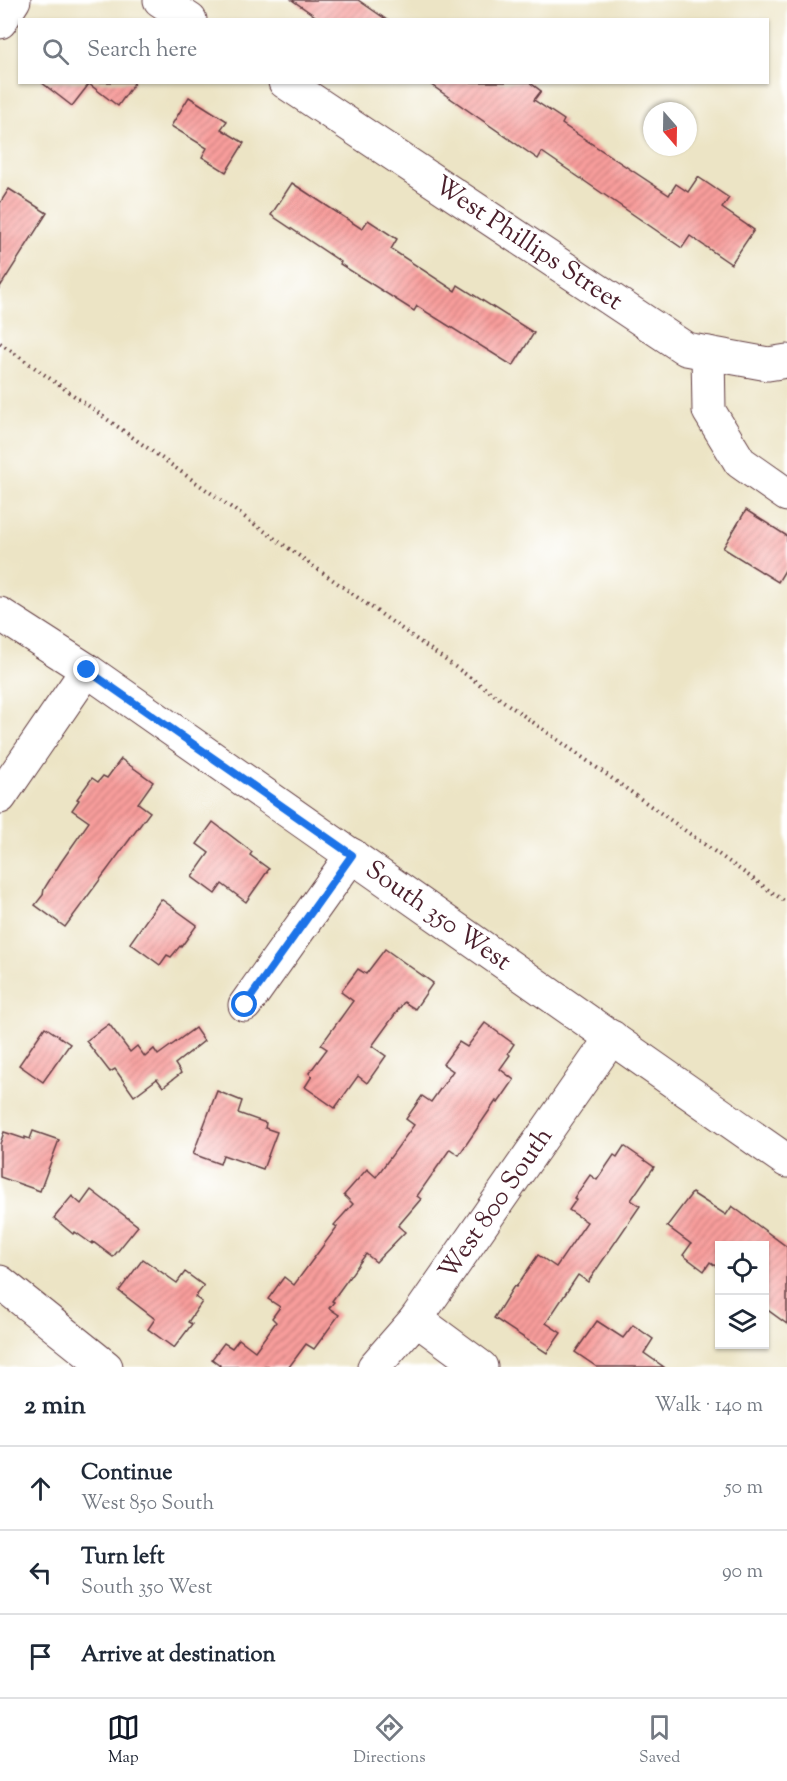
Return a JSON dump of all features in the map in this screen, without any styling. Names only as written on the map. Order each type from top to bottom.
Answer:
[{"type":"street","points":[[0,22],[14,0]]},
{"type":"street","points":[[160,0],[187,18]]},
{"type":"street","name":"West Phillips Street","points":[[288,84],[686,348],[768,364],[787,361]]},
{"type":"street","points":[[708,353],[709,411],[740,462],[787,495]]},
{"type":"street","name":"South 350 West","points":[[0,614],[87,670],[787,1161]]},
{"type":"street","points":[[0,797],[87,670]]},
{"type":"street","points":[[245,1005],[352,855]]},
{"type":"street","name":"West 800 South","points":[[374,1367],[416,1319],[612,1037]]},
{"type":"street","points":[[0,1282],[106,1367]]},
{"type":"street","points":[[416,1319],[481,1367]]},
{"type":"path","points":[[0,343],[787,903]]},
{"type":"building","points":[[292,0],[358,0],[384,18],[318,18]]},
{"type":"building","points":[[44,84],[89,84],[72,106]]},
{"type":"building","points":[[89,84],[134,84],[118,106]]},
{"type":"building","points":[[430,84],[532,84],[541,91],[534,100],[564,120],[562,124],[669,195],[676,184],[688,192],[698,177],[729,198],[722,208],[754,230],[731,264],[690,236],[682,248],[542,152],[538,159]]},
{"type":"building","points":[[189,97],[227,121],[221,129],[244,143],[226,172],[202,157],[207,148],[171,126]]},
{"type":"building","points":[[292,183],[362,229],[368,220],[397,239],[391,249],[455,291],[458,285],[534,333],[513,366],[417,306],[414,311],[340,264],[341,262],[271,215]]},
{"type":"building","points":[[9,189],[47,213],[0,287],[0,203]]},
{"type":"building","points":[[746,510],[787,536],[787,567],[778,582],[723,548]]},
{"type":"building","points":[[121,759],[153,782],[138,803],[150,812],[65,927],[35,905],[89,822],[72,810],[79,800],[77,799],[92,778],[98,782],[103,776],[107,778]]},
{"type":"building","points":[[213,822],[252,852],[250,855],[269,869],[246,902],[222,884],[215,894],[192,877],[209,853],[197,844]]},
{"type":"building","points":[[161,899],[197,925],[181,947],[171,957],[167,955],[160,965],[130,943]]},
{"type":"building","points":[[385,949],[433,983],[415,1009],[404,1002],[372,1046],[386,1056],[367,1083],[358,1076],[335,1108],[305,1087],[312,1076],[309,1073],[327,1049],[321,1045],[353,1001],[341,992],[358,969],[366,974]]},
{"type":"building","points":[[485,1023],[514,1044],[508,1053],[510,1055],[500,1069],[514,1080],[498,1103],[496,1101],[459,1155],[450,1149],[417,1196],[421,1199],[398,1226],[405,1232],[376,1262],[366,1254],[332,1301],[334,1302],[329,1308],[339,1315],[314,1349],[306,1344],[289,1367],[218,1367],[220,1365],[212,1359],[224,1343],[232,1348],[239,1339],[255,1351],[276,1322],[272,1318],[280,1307],[268,1299],[284,1277],[294,1285],[337,1227],[334,1225],[353,1204],[344,1195],[367,1169],[376,1177],[414,1125],[406,1119],[422,1096],[431,1102],[453,1071],[443,1064],[459,1042],[467,1047]]},
{"type":"building","points":[[109,1024],[130,1052],[137,1046],[145,1057],[154,1049],[158,1055],[195,1028],[204,1041],[175,1064],[181,1073],[163,1087],[157,1079],[134,1096],[115,1069],[110,1072],[86,1041]]},
{"type":"building","points":[[45,1027],[70,1044],[43,1082],[19,1065]]},
{"type":"building","points":[[217,1091],[242,1101],[238,1113],[266,1123],[265,1128],[277,1132],[263,1169],[223,1155],[220,1164],[193,1154]]},
{"type":"building","points":[[33,1131],[59,1140],[40,1191],[0,1177],[0,1144],[4,1132],[30,1139]]},
{"type":"building","points":[[624,1146],[654,1167],[631,1200],[640,1206],[588,1282],[578,1275],[546,1323],[561,1333],[547,1353],[494,1318],[514,1286],[516,1287],[538,1255],[556,1267],[587,1222],[569,1210],[576,1200],[574,1198],[590,1175],[597,1180],[614,1155],[617,1157]]},
{"type":"building","points":[[91,1190],[138,1226],[113,1257],[93,1242],[92,1244],[75,1232],[73,1234],[54,1218],[72,1196],[81,1204]]},
{"type":"building","points":[[692,1193],[726,1215],[732,1206],[787,1247],[787,1324],[769,1311],[769,1241],[715,1241],[715,1266],[710,1262],[704,1271],[683,1255],[691,1244],[667,1226]]},
{"type":"building","points":[[143,1259],[177,1283],[185,1272],[204,1286],[195,1297],[202,1302],[188,1322],[192,1324],[174,1348],[148,1329],[155,1319],[119,1291]]},
{"type":"building","points":[[597,1321],[623,1338],[633,1325],[653,1339],[644,1353],[664,1367],[597,1367],[575,1352]]},
{"type":"route","points":[[87,670],[352,855],[245,1005]]}]
